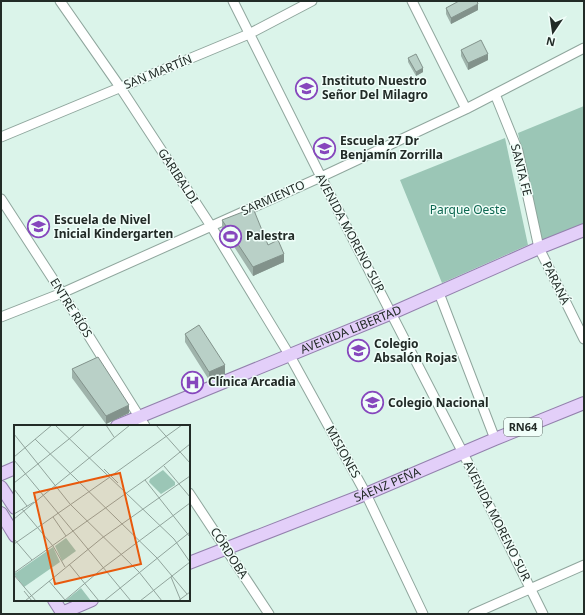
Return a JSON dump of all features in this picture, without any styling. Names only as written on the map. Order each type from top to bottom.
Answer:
[{"type":"main road","name":"AVENIDA LIBERTAD","points":[[123,425],[142,422],[290,356],[584,230]]},
{"type":"main road","name":"SÁENZ PEÑA","points":[[190,563],[366,494],[584,403]]},
{"type":"main road","points":[[1,474],[14,468]]},
{"type":"main road","points":[[1,487],[14,506]]},
{"type":"main road","points":[[1,513],[14,534]]},
{"type":"main road","points":[[55,601],[62,614],[90,601]]},
{"type":"street","name":"GARIBALDI","points":[[60,1],[120,87],[211,226],[290,356]]},
{"type":"street","name":"AVENIDA MORENO SUR","points":[[233,1],[321,177],[463,453],[543,614]]},
{"type":"street","name":"SAN MARTÍN","points":[[1,137],[249,34],[312,1]]},
{"type":"street","points":[[412,1],[466,109]]},
{"type":"street","name":"SARMIENTO","points":[[1,317],[62,293],[321,177],[466,109],[584,48]]},
{"type":"street","name":"SANTA FE","points":[[495,94],[518,151],[539,248]]},
{"type":"street","name":"ENTRE RÍOS","points":[[1,199],[62,293],[142,422]]},
{"type":"street","name":"PARANÁ","points":[[539,248],[584,339]]},
{"type":"street","points":[[439,292],[495,439]]},
{"type":"street","name":"MISIONES","points":[[290,356],[366,494],[423,614]]},
{"type":"street","name":"CÓRDOBA","points":[[190,495],[269,614]]},
{"type":"street","points":[[473,614],[584,566]]},
{"type":"green space","points":[[584,106],[584,227],[542,245],[518,133]]},
{"type":"green space","name":"Parque Oeste","points":[[505,138],[528,245],[442,283],[400,180]]},
{"type":"building","points":[[459,1],[477,1],[478,4],[451,18],[446,8]]},
{"type":"building","points":[[481,40],[488,54],[468,63],[461,50]]},
{"type":"building","points":[[416,54],[423,68],[416,72],[408,58]]},
{"type":"building","points":[[253,208],[268,245],[278,240],[284,254],[253,267],[222,220]]},
{"type":"building","points":[[199,325],[225,365],[209,372],[185,334]]},
{"type":"building","points":[[98,357],[129,405],[106,416],[72,369]]},
{"type":"place","name":"Instituto Nuestro Señor Del Milagro","points":[[306,88]]},
{"type":"place","name":"Escuela 27 Dr Benjamín Zorrilla","points":[[324,148]]},
{"type":"place","name":"Escuela de Nivel Inicial Kindergarten","points":[[38,227]]},
{"type":"place","name":"Palestra","points":[[231,236]]},
{"type":"place","name":"Colegio Absalón Rojas","points":[[358,351]]},
{"type":"place","name":"Clínica Arcadia","points":[[193,382]]},
{"type":"place","name":"Colegio Nacional","points":[[372,403]]}]
